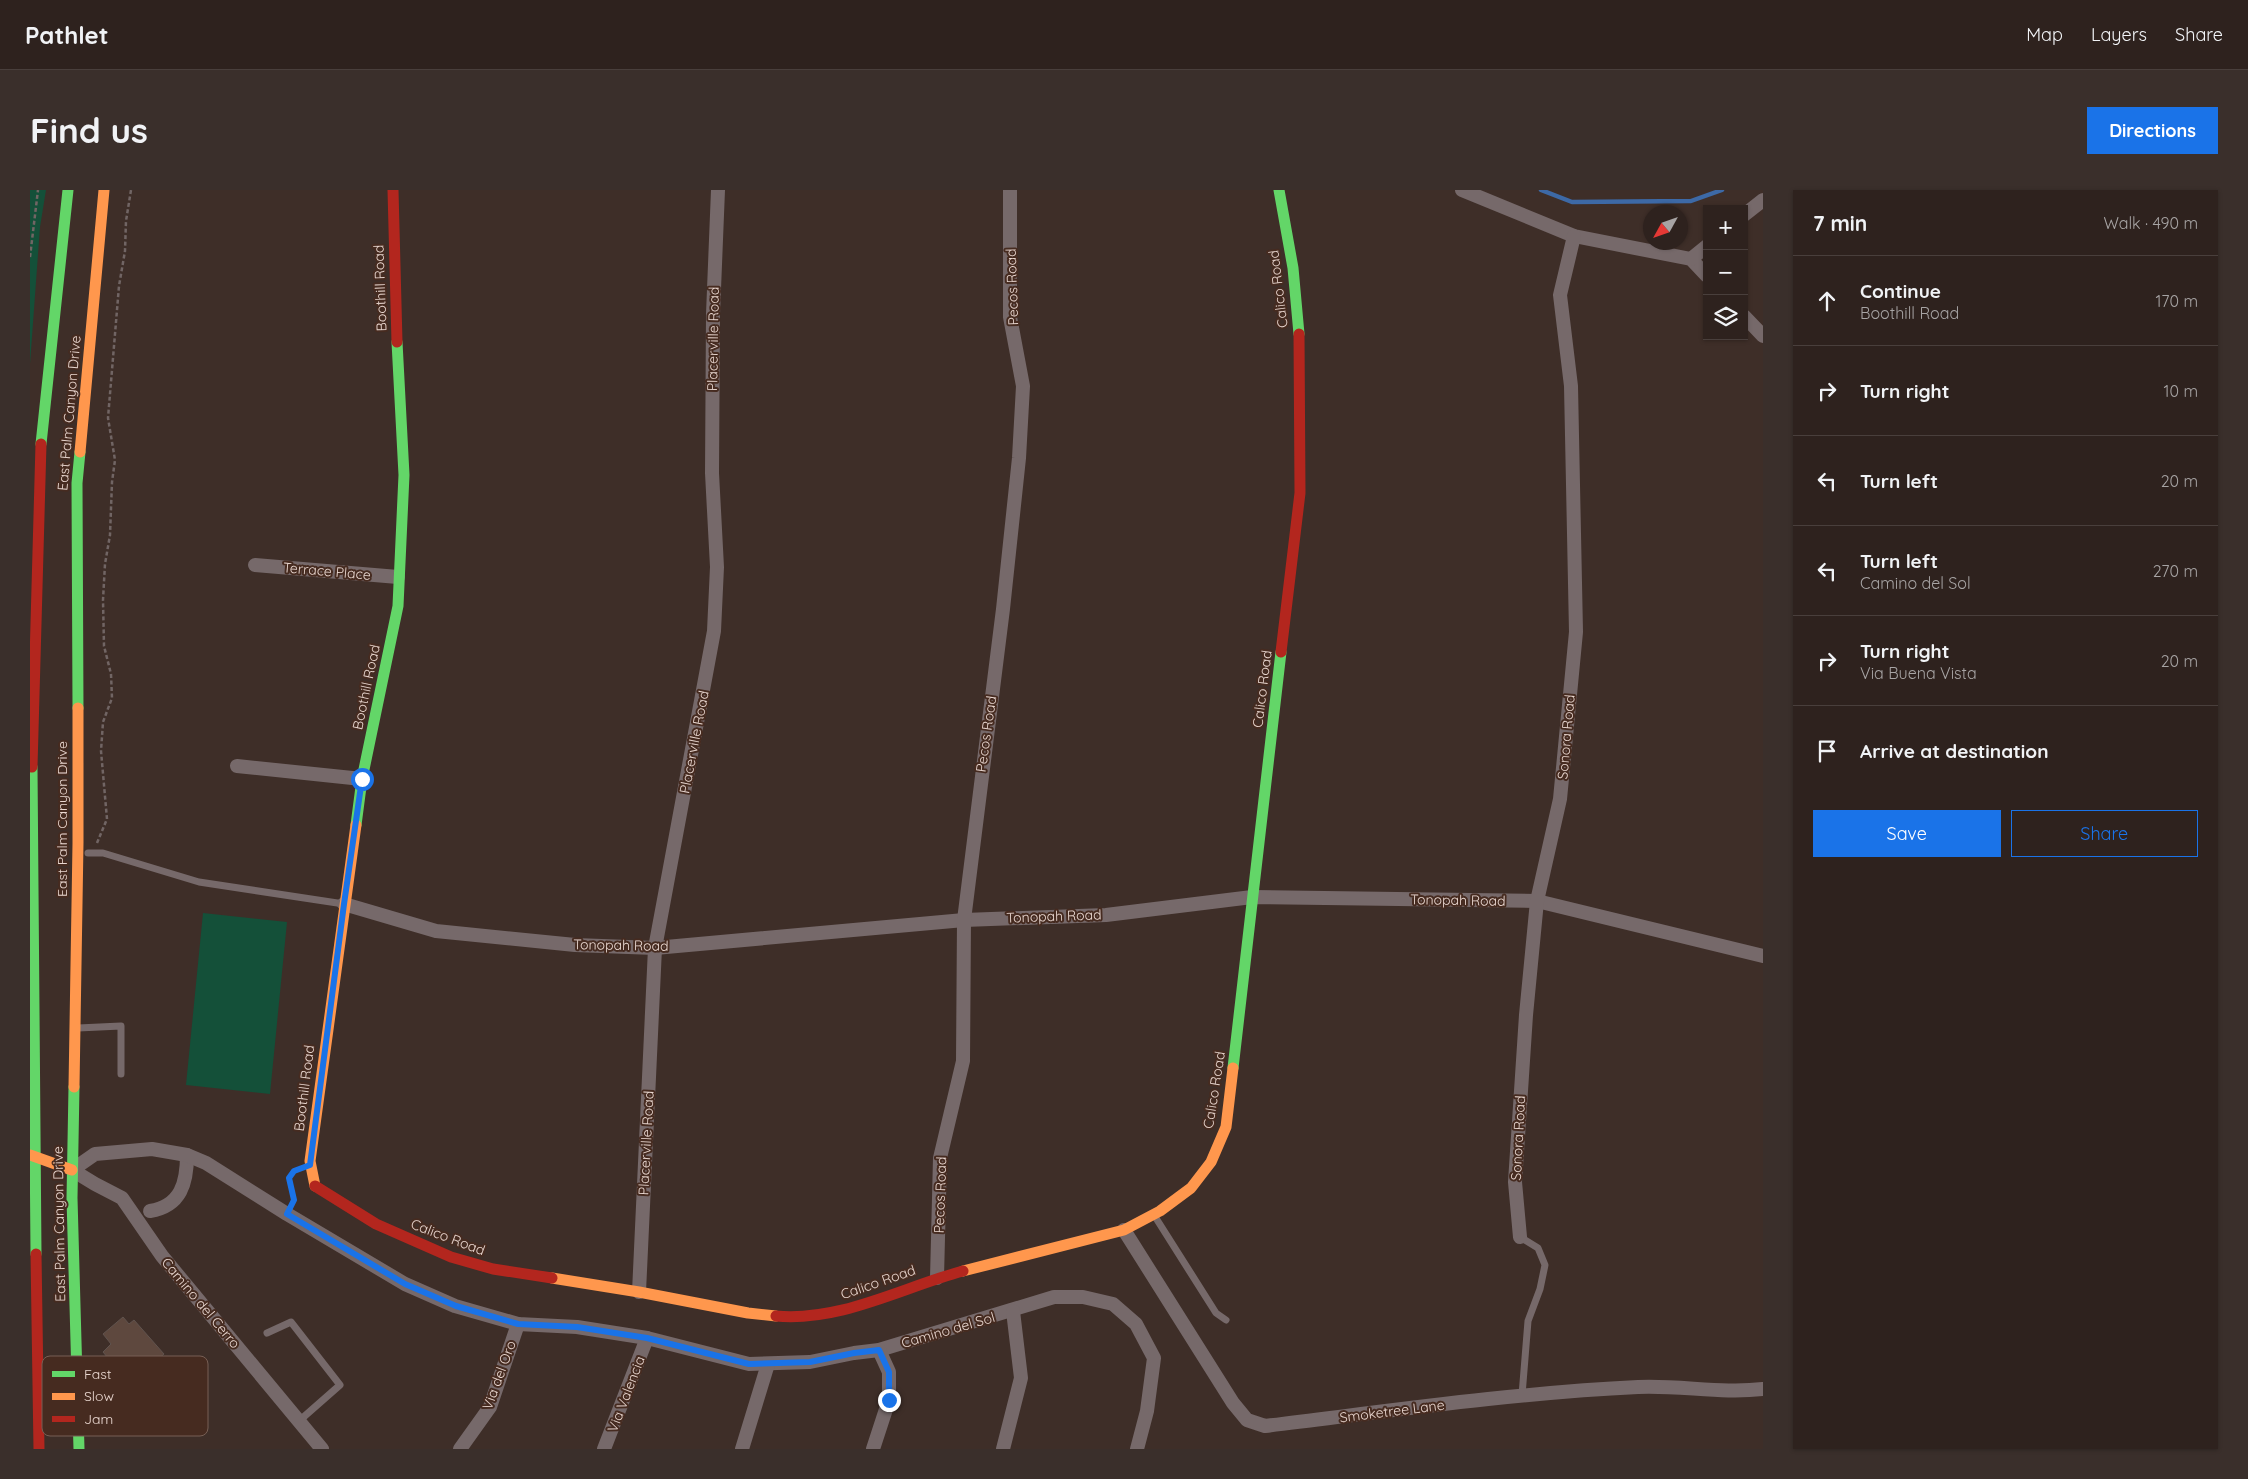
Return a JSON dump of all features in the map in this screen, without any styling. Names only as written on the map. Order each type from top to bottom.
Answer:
[{"type":"street","name":"East Palm Canyon Drive","points":[[36,1442],[31,1043],[32,738],[41,443],[68,190]]},
{"type":"street","name":"East Palm Canyon Drive","points":[[77,1356],[72,1170],[78,844],[77,483],[104,190]]},
{"type":"street","name":"Boothill Road","points":[[315,1187],[310,1165],[344,904],[362,779],[398,606],[404,475],[394,288],[393,190]]},
{"type":"street","name":"Placerville Road","points":[[639,1292],[655,948],[714,631],[716,567],[712,473],[713,314],[718,190]]},
{"type":"street","name":"Pecos Road","points":[[937,1278],[940,1158],[963,1061],[964,920],[1003,609],[1019,458],[1023,386],[1010,316],[1010,190]]},
{"type":"street","name":"Calico Road","points":[[315,1187],[376,1224],[451,1257],[493,1270],[639,1292],[748,1313],[790,1317],[843,1310],[937,1278],[1124,1230],[1153,1214],[1191,1188],[1211,1162],[1226,1127],[1300,493],[1299,334],[1293,268],[1279,190]]},
{"type":"street","points":[[1462,190],[1574,236],[1691,259],[1703,272]]},
{"type":"street","points":[[1748,212],[1763,200]]},
{"type":"street","name":"Sonora Road","points":[[1520,1237],[1515,1182],[1536,901],[1560,799],[1576,632],[1571,386],[1560,295],[1574,236]]},
{"type":"street","points":[[1691,259],[1703,249]]},
{"type":"street","points":[[1748,320],[1763,336]]},
{"type":"street","name":"Terrace Place","points":[[255,564],[398,576]]},
{"type":"street","points":[[237,766],[362,779]]},
{"type":"street","name":"Tonopah Road","points":[[344,904],[436,931],[575,945],[655,948],[964,920],[1106,915],[1252,897],[1536,901],[1763,956]]},
{"type":"street","name":"Camino del Sol","points":[[72,1170],[95,1154],[152,1149],[187,1155],[206,1163],[405,1284],[456,1306],[518,1324],[577,1327],[647,1338],[749,1364],[810,1362],[879,1350],[1013,1311],[1054,1297],[1083,1297],[1113,1304],[1136,1324],[1154,1358],[1147,1411],[1137,1449]]},
{"type":"street","points":[[32,1157],[72,1170],[122,1198],[131,1199],[148,1220],[178,1196],[187,1176],[187,1155]]},
{"type":"street","name":"Camino del Cerro","points":[[148,1220],[153,1243],[162,1256],[322,1449]]},
{"type":"street","name":"Smoketree Lane","points":[[1124,1230],[1233,1403],[1247,1420],[1265,1426],[1522,1395],[1640,1386],[1702,1388],[1745,1392],[1763,1389]]},
{"type":"street","points":[[1003,1449],[1021,1378],[1013,1311]]},
{"type":"street","name":"Via del Oro","points":[[460,1449],[490,1407],[518,1324]]},
{"type":"street","name":"Via Valencia","points":[[604,1449],[647,1338]]},
{"type":"street","points":[[873,1449],[889,1400],[889,1372],[879,1350]]},
{"type":"street","points":[[742,1449],[768,1364]]},
{"type":"street","name":"East Palm Canyon Drive","points":[[79,1436],[79,1449]]},
{"type":"lane","points":[[91,851],[199,882],[344,904]]},
{"type":"lane","points":[[75,1028],[121,1026],[121,1074]]},
{"type":"lane","points":[[1153,1214],[1216,1313],[1226,1320]]},
{"type":"lane","points":[[1520,1237],[1538,1248],[1545,1265],[1540,1289],[1528,1321],[1522,1395]]},
{"type":"lane","points":[[267,1333],[291,1322],[340,1385],[299,1421]]},
{"type":"path","points":[[30,257],[38,190]]},
{"type":"path","points":[[91,851],[107,819],[101,751],[103,722],[112,698],[111,674],[104,646],[103,600],[115,460],[108,418],[119,286],[125,251],[126,221],[131,190]]},
{"type":"path","points":[[287,1214],[294,1200],[289,1178],[294,1171],[310,1165]]},
{"type":"green space","points":[[30,190],[46,190],[40,227],[30,364]]},
{"type":"green space","points":[[203,913],[287,922],[270,1094],[186,1085]]},
{"type":"building","points":[[123,1317],[129,1324],[134,1320],[164,1354],[162,1356],[106,1356],[103,1352],[111,1344],[103,1334]]},
{"type":"waterway","points":[[1541,190],[1572,202],[1691,201],[1722,190]]},
{"type":"traffic: fast","points":[[41,444],[68,190]]},
{"type":"traffic: fast","points":[[1279,190],[1293,268],[1299,334]]},
{"type":"traffic: fast","points":[[356,825],[362,779],[398,606],[404,475],[397,342]]},
{"type":"traffic: fast","points":[[78,708],[77,483],[80,452]]},
{"type":"traffic: fast","points":[[1233,1068],[1281,652]]},
{"type":"traffic: fast","points":[[32,767],[36,1254]]},
{"type":"traffic: fast","points":[[74,1087],[72,1198],[76,1356]]},
{"type":"traffic: fast","points":[[79,1436],[79,1449]]},
{"type":"traffic: slow","points":[[80,452],[104,190]]},
{"type":"traffic: slow","points":[[74,1087],[78,708]]},
{"type":"traffic: slow","points":[[315,1186],[310,1161],[356,825]]},
{"type":"traffic: slow","points":[[963,1271],[1124,1230],[1160,1211],[1191,1188],[1211,1162],[1226,1127],[1233,1068]]},
{"type":"traffic: slow","points":[[30,1155],[72,1170]]},
{"type":"traffic: slow","points":[[552,1278],[639,1292],[748,1313],[776,1316]]},
{"type":"traffic: jam","points":[[393,190],[397,342]]},
{"type":"traffic: jam","points":[[1281,652],[1300,493],[1299,334]]},
{"type":"traffic: jam","points":[[32,767],[41,444]]},
{"type":"traffic: jam","points":[[315,1186],[376,1224],[451,1257],[493,1269],[552,1278]]},
{"type":"traffic: jam","points":[[36,1254],[39,1449]]},
{"type":"traffic: jam","points":[[776,1316],[824,1314],[848,1309],[963,1271]]},
{"type":"route","points":[[362,779],[310,1165],[294,1171],[289,1178],[294,1200],[287,1214],[405,1284],[456,1306],[518,1324],[577,1327],[647,1338],[749,1364],[810,1362],[879,1350],[889,1372],[889,1400]]}]
